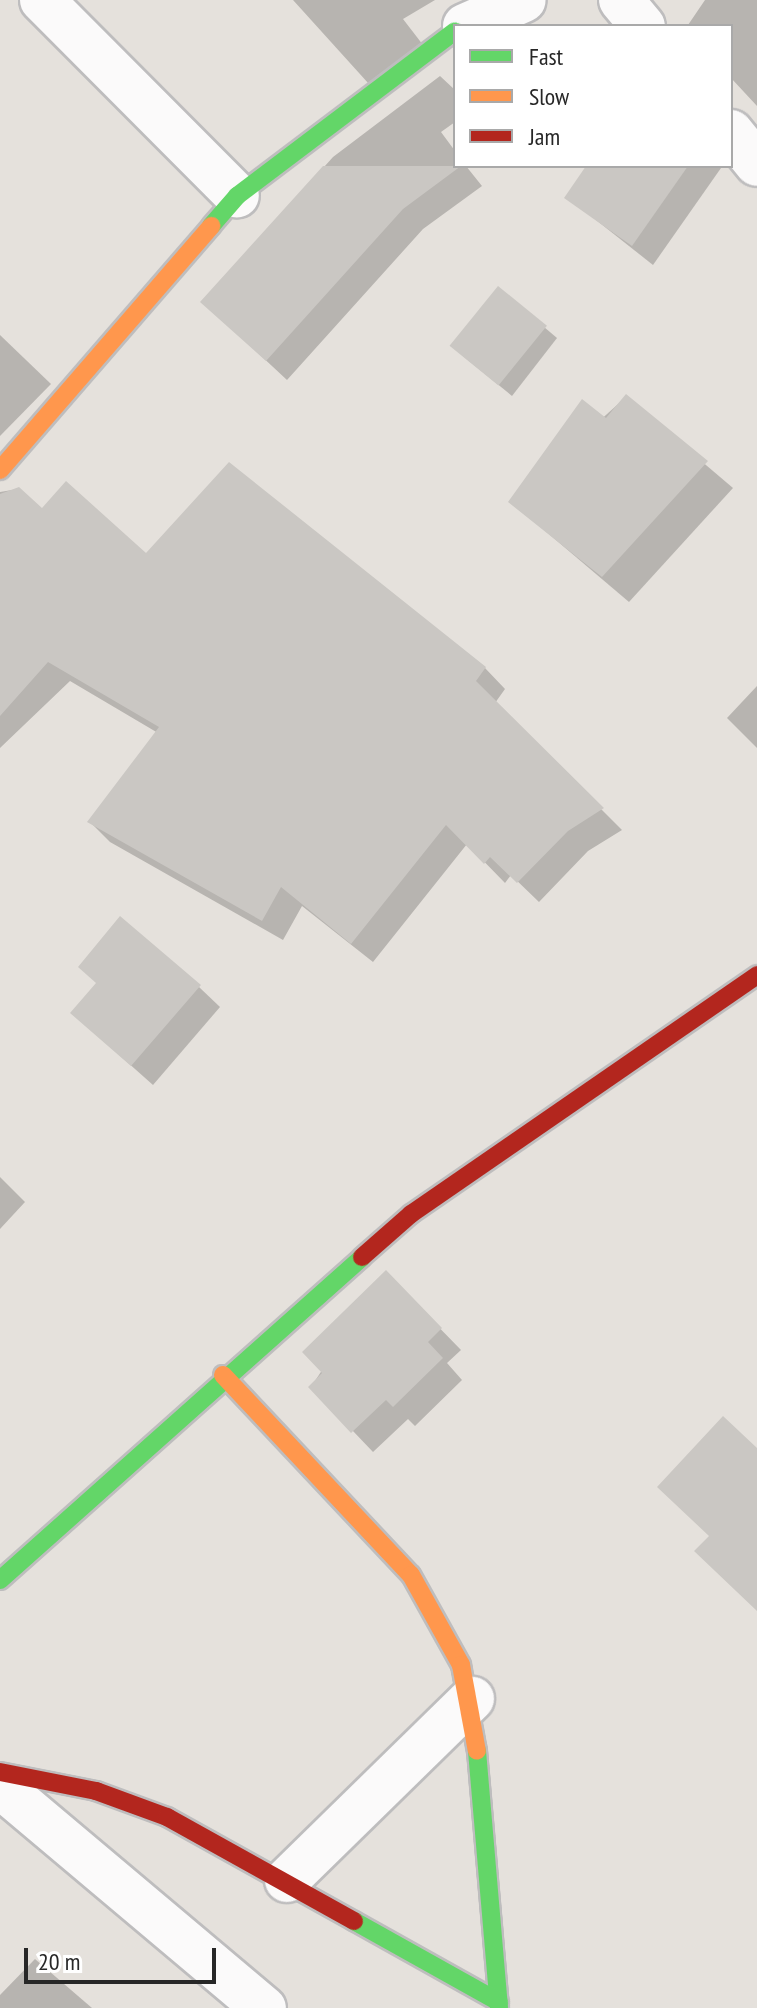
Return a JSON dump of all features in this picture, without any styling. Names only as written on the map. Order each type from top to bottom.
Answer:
[{"type":"street","points":[[42,0],[237,196]]},
{"type":"street","points":[[470,24],[524,0]]},
{"type":"street","points":[[621,0],[641,24]]},
{"type":"street","points":[[0,470],[237,196],[453,33]]},
{"type":"street","points":[[733,134],[757,164]]},
{"type":"street","points":[[0,1580],[223,1375],[411,1214],[757,975]]},
{"type":"street","points":[[223,1375],[411,1575],[441,1622],[472,1699],[499,2005]]},
{"type":"street","points":[[287,1880],[472,1699]]},
{"type":"street","points":[[0,1772],[96,1791],[167,1817],[287,1880],[499,2005]]},
{"type":"street","points":[[0,1786],[264,2008]]},
{"type":"building","points":[[323,166],[458,168],[403,209],[266,361],[200,302]]},
{"type":"building","points":[[585,168],[687,168],[632,246],[564,198]]},
{"type":"building","points":[[498,286],[547,326],[499,385],[450,346]]},
{"type":"building","points":[[626,394],[708,461],[602,577],[508,502],[582,399],[606,418]]},
{"type":"building","points":[[229,462],[486,667],[476,681],[604,808],[568,831],[517,883],[490,857],[484,864],[446,825],[351,944],[281,887],[262,921],[87,822],[159,727],[48,662],[0,716],[0,494],[19,487],[42,508],[66,481],[146,553]]},
{"type":"building","points":[[120,916],[201,985],[131,1066],[70,1013],[96,983],[78,967]]},
{"type":"building","points":[[386,1270],[442,1328],[428,1342],[443,1358],[393,1407],[386,1400],[351,1433],[308,1387],[322,1373],[302,1352]]},
{"type":"building","points":[[723,1416],[757,1448],[757,1611],[694,1551],[709,1536],[657,1487]]},
{"type":"traffic: fast","points":[[211,226],[237,196],[453,33]]},
{"type":"traffic: fast","points":[[0,1580],[362,1257]]},
{"type":"traffic: fast","points":[[477,1751],[499,2008]]},
{"type":"traffic: fast","points":[[354,1921],[499,2002]]},
{"type":"traffic: slow","points":[[0,470],[211,226]]},
{"type":"traffic: slow","points":[[223,1375],[411,1575],[461,1665],[477,1751]]},
{"type":"traffic: jam","points":[[362,1257],[411,1214],[757,975]]},
{"type":"traffic: jam","points":[[0,1772],[96,1791],[167,1817],[354,1921]]}]
